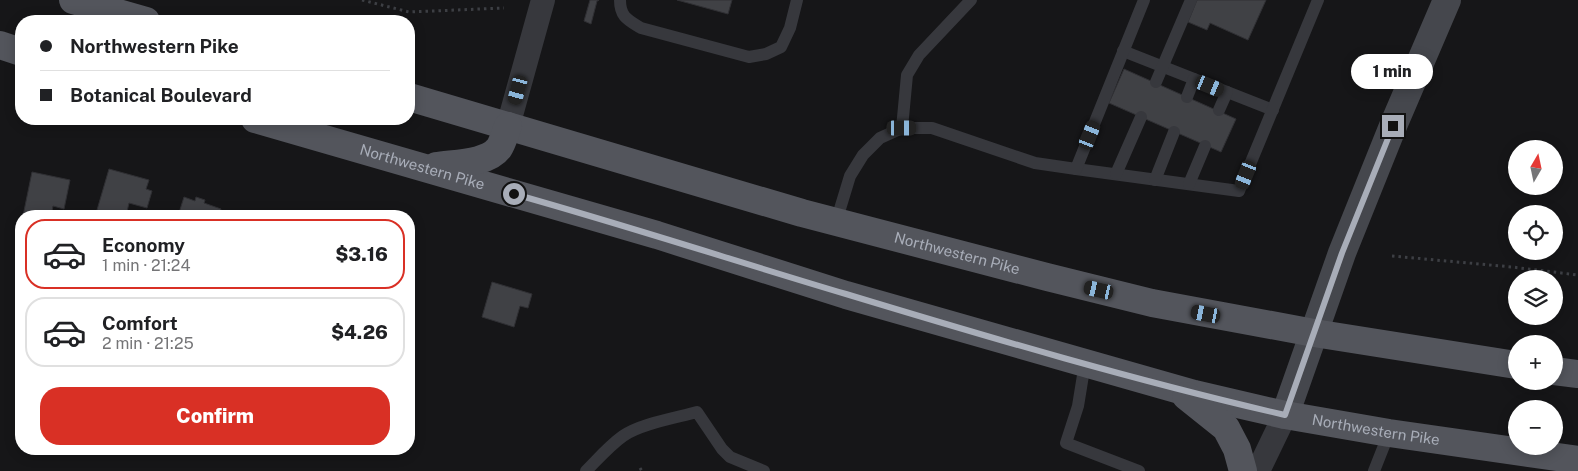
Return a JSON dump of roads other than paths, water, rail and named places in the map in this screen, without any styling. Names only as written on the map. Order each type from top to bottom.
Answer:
[{"type":"main road","points":[[73,0],[125,15]]},
{"type":"main road","points":[[0,46],[15,50]]},
{"type":"main road","name":"Northwestern Pike","points":[[415,100],[802,213],[1161,305],[1314,333],[1508,364]]},
{"type":"main road","name":"Northwestern Pike","points":[[276,125],[658,235],[846,295],[1177,389],[1285,415],[1565,463]]},
{"type":"main road","points":[[424,168],[482,160],[499,148],[508,126]]},
{"type":"main road","points":[[1563,372],[1578,374]]},
{"type":"main road","points":[[1177,389],[1226,428],[1237,449],[1244,471]]},
{"type":"street","points":[[508,126],[542,0]]},
{"type":"street","points":[[1258,471],[1285,415],[1342,253],[1393,126],[1447,0]]},
{"type":"lane","points":[[620,0],[620,9],[626,20],[642,28],[749,57],[766,54],[781,47],[790,28],[797,0]]},
{"type":"lane","points":[[902,128],[908,75],[919,55],[971,0]]},
{"type":"lane","points":[[1076,169],[1144,0]]},
{"type":"lane","points":[[1156,82],[1191,0]]},
{"type":"lane","points":[[836,222],[850,176],[863,154],[880,138],[902,128],[932,128],[1035,163],[1240,191],[1318,0]]},
{"type":"lane","points":[[1124,51],[1273,110]]},
{"type":"lane","points":[[1187,97],[1194,79]]},
{"type":"lane","points":[[1219,110],[1227,92]]},
{"type":"lane","points":[[1116,174],[1141,117]]},
{"type":"lane","points":[[1154,180],[1174,132]]},
{"type":"lane","points":[[1189,184],[1205,146]]},
{"type":"lane","points":[[1085,363],[1078,406],[1066,443],[1139,471]]},
{"type":"lane","points":[[586,471],[607,449],[624,436],[640,428],[697,412],[722,449],[730,456],[764,471]]},
{"type":"lane","points":[[1374,471],[1389,433]]}]
